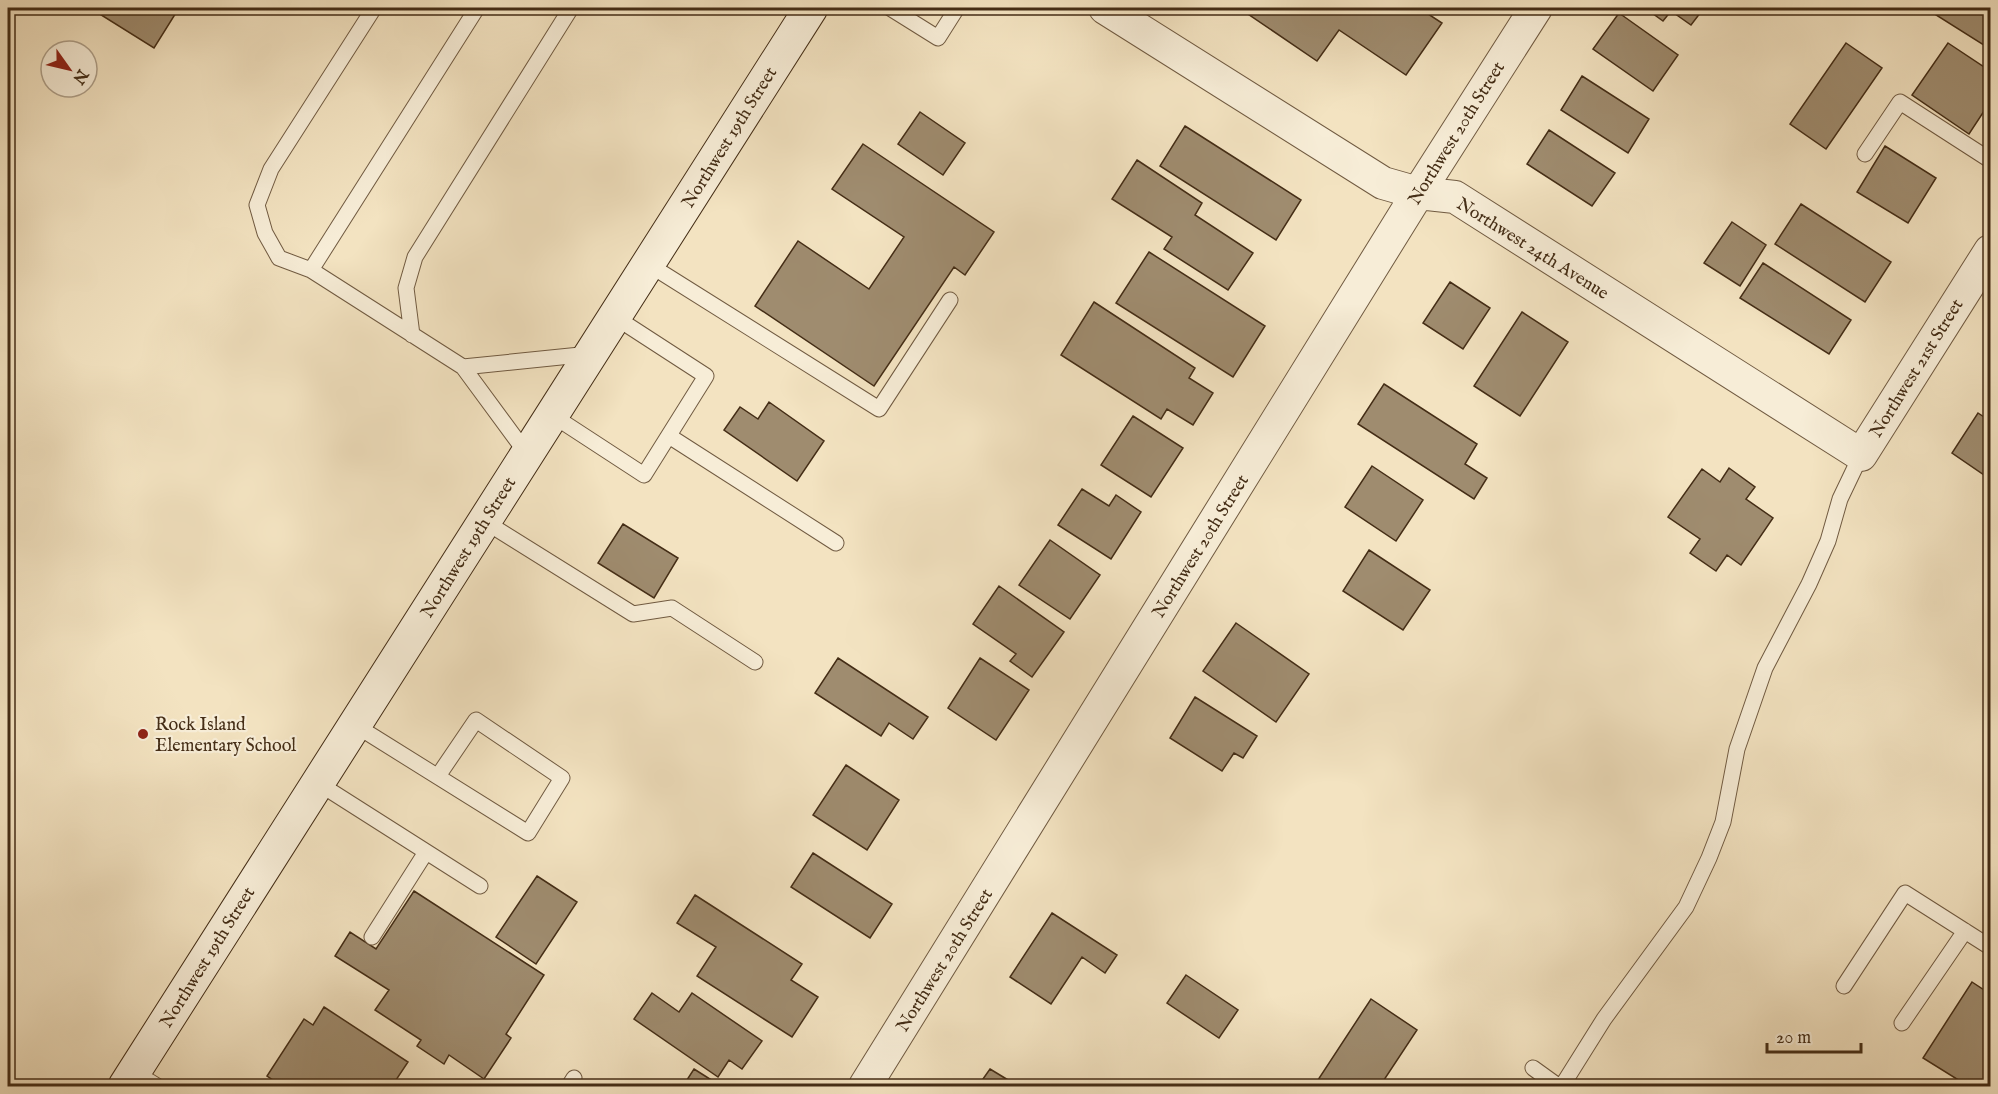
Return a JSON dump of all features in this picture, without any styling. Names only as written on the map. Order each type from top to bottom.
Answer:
[{"type":"street","name":"Northwest 19th Street","points":[[139,1082],[318,783],[811,8]]},
{"type":"street","name":"Northwest 20th Street","points":[[865,1086],[1418,193],[1536,8]]},
{"type":"street","name":"Northwest 24th Avenue","points":[[1114,10],[1383,183],[1418,193],[1455,197],[1861,455]]},
{"type":"street","name":"Northwest 21st Street","points":[[1861,455],[1990,251]]},
{"type":"lane","points":[[374,8],[271,169],[257,205],[264,233],[279,258],[310,270],[463,367],[527,454]]},
{"type":"lane","points":[[310,270],[477,8]]},
{"type":"lane","points":[[412,335],[406,288],[415,257],[571,8]]},
{"type":"lane","points":[[890,8],[938,38],[957,8]]},
{"type":"lane","points":[[1865,154],[1900,102],[1990,160]]},
{"type":"lane","points":[[648,264],[879,408],[950,300]]},
{"type":"lane","points":[[552,414],[644,475],[706,376],[615,317]]},
{"type":"lane","points":[[463,367],[590,354]]},
{"type":"lane","points":[[669,436],[836,543]]},
{"type":"lane","points":[[1533,1068],[1560,1086],[1604,1019],[1686,907],[1723,822],[1737,749],[1765,668],[1809,584],[1828,541],[1840,499],[1861,455]]},
{"type":"lane","points":[[484,521],[633,614],[672,608],[755,662]]},
{"type":"lane","points":[[355,725],[528,833],[562,778],[476,720],[438,776]]},
{"type":"lane","points":[[318,783],[480,886]]},
{"type":"lane","points":[[372,937],[426,852]]},
{"type":"lane","points":[[1844,986],[1905,893],[1990,947]]},
{"type":"lane","points":[[1902,1023],[1965,931]]},
{"type":"building","points":[[90,8],[179,8],[154,48]]},
{"type":"building","points":[[1248,8],[1419,8],[1442,23],[1406,75],[1339,30],[1317,61],[1245,12]]},
{"type":"building","points":[[1645,8],[1704,8],[1691,25],[1671,11],[1663,21]]},
{"type":"building","points":[[1925,8],[1990,8],[1990,49]]},
{"type":"building","points":[[1619,13],[1678,55],[1653,91],[1593,49]]},
{"type":"building","points":[[1846,43],[1882,68],[1826,149],[1790,124]]},
{"type":"building","points":[[1948,43],[1990,71],[1990,102],[1969,134],[1912,95]]},
{"type":"building","points":[[1582,76],[1649,119],[1628,153],[1561,110]]},
{"type":"building","points":[[920,112],[965,143],[943,175],[898,144]]},
{"type":"building","points":[[1185,126],[1301,200],[1276,240],[1160,166]]},
{"type":"building","points":[[1549,130],[1615,173],[1592,206],[1527,164]]},
{"type":"building","points":[[863,144],[994,232],[965,275],[954,267],[874,386],[755,306],[798,241],[869,289],[904,237],[832,189]]},
{"type":"building","points":[[1885,146],[1936,178],[1908,223],[1857,192]]},
{"type":"building","points":[[1137,160],[1202,203],[1195,215],[1253,253],[1228,290],[1164,249],[1172,237],[1112,199]]},
{"type":"building","points":[[1801,204],[1891,262],[1865,302],[1775,244]]},
{"type":"building","points":[[1732,222],[1766,245],[1740,286],[1704,263]]},
{"type":"building","points":[[1149,252],[1265,326],[1233,377],[1116,303]]},
{"type":"building","points":[[1763,263],[1851,320],[1829,354],[1740,298]]},
{"type":"building","points":[[1450,282],[1490,308],[1463,349],[1423,323]]},
{"type":"building","points":[[1094,302],[1195,368],[1189,378],[1213,393],[1193,425],[1167,409],[1161,419],[1061,355]]},
{"type":"building","points":[[1522,312],[1568,342],[1520,416],[1474,386]]},
{"type":"building","points":[[1384,384],[1477,444],[1465,464],[1487,478],[1474,499],[1358,424]]},
{"type":"building","points":[[769,402],[824,441],[797,481],[724,430],[740,407],[758,419]]},
{"type":"building","points":[[1978,413],[1990,421],[1990,479],[1952,453]]},
{"type":"building","points":[[1133,416],[1183,448],[1151,497],[1101,465]]},
{"type":"building","points":[[1372,466],[1423,500],[1396,541],[1345,507]]},
{"type":"building","points":[[1729,468],[1755,487],[1746,499],[1773,518],[1741,565],[1727,555],[1716,571],[1690,553],[1700,539],[1668,517],[1702,469],[1720,482]]},
{"type":"building","points":[[1082,489],[1109,506],[1116,495],[1141,512],[1111,559],[1058,525]]},
{"type":"building","points":[[623,524],[678,558],[654,598],[598,563]]},
{"type":"building","points":[[1050,540],[1100,575],[1070,619],[1019,585]]},
{"type":"building","points":[[1369,550],[1430,590],[1403,630],[1343,591]]},
{"type":"building","points":[[999,586],[1064,632],[1032,677],[1010,661],[1016,654],[973,624]]},
{"type":"building","points":[[1236,623],[1309,674],[1276,722],[1203,671]]},
{"type":"building","points":[[838,658],[928,717],[913,739],[889,723],[881,736],[815,693]]},
{"type":"building","points":[[980,658],[1029,690],[996,740],[948,708]]},
{"type":"building","points":[[1195,697],[1257,736],[1243,758],[1234,753],[1222,771],[1170,738]]},
{"type":"building","points":[[846,765],[899,800],[867,850],[813,815]]},
{"type":"building","points":[[813,853],[892,904],[870,938],[791,887]]},
{"type":"building","points":[[537,876],[577,902],[536,964],[496,937]]},
{"type":"building","points":[[414,891],[544,975],[506,1034],[511,1038],[484,1079],[449,1055],[444,1064],[417,1046],[421,1040],[375,1010],[389,990],[335,956],[350,932],[376,949]]},
{"type":"building","points":[[695,895],[802,964],[791,980],[818,997],[792,1037],[697,976],[716,947],[677,923]]},
{"type":"building","points":[[1052,913],[1117,955],[1105,973],[1082,957],[1051,1004],[1010,977]]},
{"type":"building","points":[[1186,975],[1238,1010],[1219,1038],[1167,1003]]},
{"type":"building","points":[[1972,982],[1990,994],[1990,1086],[1968,1086],[1923,1058]]},
{"type":"building","points":[[652,993],[679,1012],[692,993],[762,1041],[742,1069],[729,1060],[718,1077],[634,1019]]},
{"type":"building","points":[[1371,999],[1417,1030],[1380,1086],[1314,1086]]},
{"type":"building","points":[[324,1007],[408,1062],[392,1086],[282,1086],[267,1076],[304,1019],[313,1025]]},
{"type":"building","points":[[694,1069],[721,1086],[683,1086]]},
{"type":"building","points":[[990,1069],[1018,1086],[978,1086]]},
{"type":"place","name":"Rock Island Elementary School","points":[[143,734]]}]
